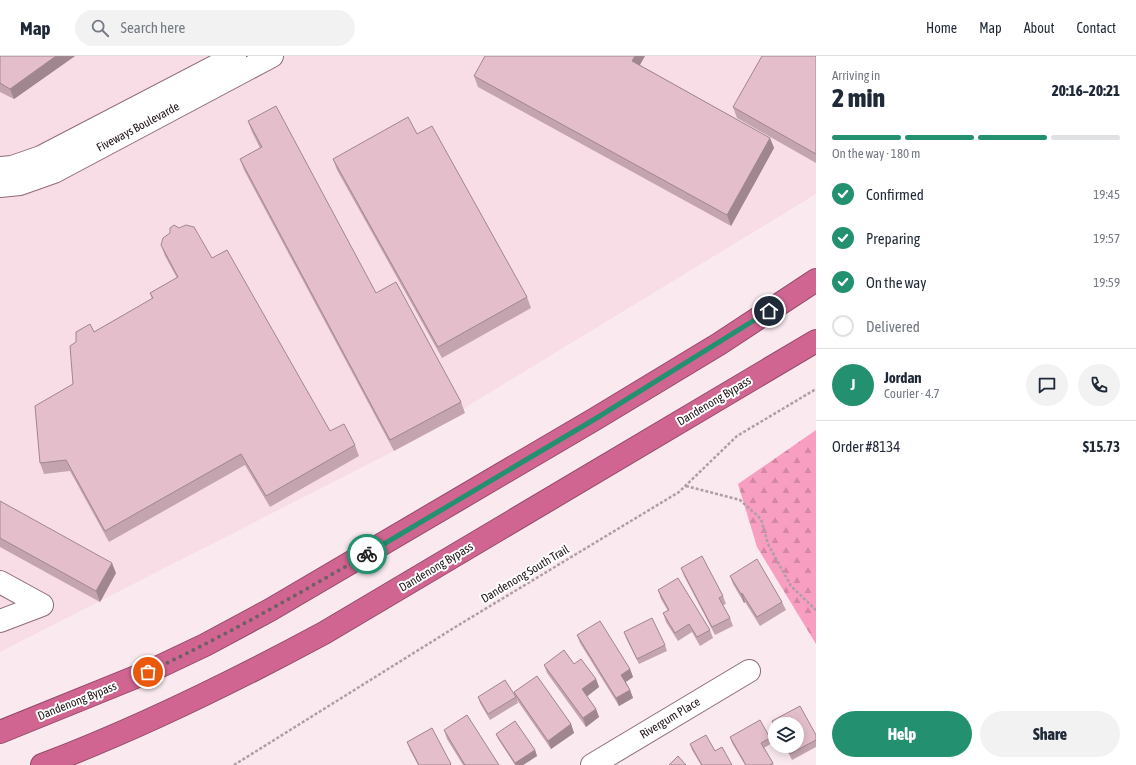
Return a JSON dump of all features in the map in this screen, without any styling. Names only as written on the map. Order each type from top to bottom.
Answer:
[{"type":"highway","name":"Dandenong Bypass","points":[[0,732],[148,672],[205,645],[270,610],[595,419],[719,344],[816,280]]},
{"type":"highway","name":"Dandenong Bypass","points":[[42,765],[95,745],[182,706],[241,678],[318,636],[816,341]]},
{"type":"street","name":"Fiveways Boulevarde","points":[[0,186],[20,184],[37,179],[63,156],[235,56]]},
{"type":"street","name":"Fiveways Boulevarde","points":[[0,168],[63,156],[272,56]]},
{"type":"street","points":[[0,582],[42,605],[0,621]]},
{"type":"street","name":"Rivergum Place","points":[[592,765],[749,671]]},
{"type":"path","name":"Dandenong South Trail","points":[[234,765],[457,626],[679,492],[737,436],[816,389]]},
{"type":"path","points":[[686,486],[740,500],[761,519],[768,544],[791,586],[816,610]]},
{"type":"shaded area","points":[[0,56],[816,56],[816,194],[394,451],[0,652]]},
{"type":"green space","points":[[816,430],[816,644],[757,547],[738,484]]},
{"type":"building","points":[[0,56],[56,56],[10,89],[0,83]]},
{"type":"building","points":[[485,56],[635,56],[632,61],[770,138],[727,215],[474,76]]},
{"type":"building","points":[[762,56],[816,56],[816,154],[733,107]]},
{"type":"building","points":[[276,106],[376,293],[396,282],[461,402],[390,440],[240,159],[262,147],[248,121]]},
{"type":"building","points":[[408,117],[417,134],[432,126],[527,297],[438,347],[333,159]]},
{"type":"building","points":[[174,225],[179,228],[186,225],[194,227],[212,258],[227,250],[330,431],[344,424],[355,445],[266,496],[241,454],[105,531],[66,460],[40,463],[35,406],[73,384],[70,346],[76,342],[76,332],[90,324],[94,332],[153,298],[150,293],[178,277],[161,245],[163,238],[170,233],[170,228]]},
{"type":"building","points":[[0,501],[112,563],[96,591],[0,538]]},
{"type":"building","points":[[702,556],[723,596],[719,598],[730,618],[712,627],[681,568]]},
{"type":"building","points":[[757,559],[782,602],[757,617],[730,576]]},
{"type":"building","points":[[678,578],[710,630],[697,637],[689,624],[675,633],[663,613],[669,610],[658,590]]},
{"type":"building","points":[[652,618],[665,645],[637,659],[624,632]]},
{"type":"building","points":[[600,621],[630,669],[621,675],[630,690],[616,698],[577,635]]},
{"type":"building","points":[[564,650],[574,664],[581,659],[596,679],[582,689],[596,709],[583,718],[544,665]]},
{"type":"building","points":[[537,676],[571,724],[548,741],[514,692]]},
{"type":"building","points":[[505,680],[516,697],[488,714],[478,697]]},
{"type":"building","points":[[800,706],[816,735],[816,740],[804,746],[804,717],[779,717]]},
{"type":"building","points":[[467,715],[499,765],[465,765],[444,730]]},
{"type":"building","points":[[760,720],[768,734],[768,739],[761,743],[773,763],[770,765],[746,765],[730,737]]},
{"type":"building","points":[[515,721],[535,750],[515,763],[496,734]]},
{"type":"building","points":[[432,728],[451,764],[450,765],[419,765],[407,742]]},
{"type":"building","points":[[706,735],[715,751],[722,747],[732,765],[702,765],[690,744]]},
{"type":"building","points":[[678,756],[686,765],[669,765]]},
{"type":"way so far","points":[[148,672],[205,645],[270,610],[367,554]]},
{"type":"route","points":[[367,554],[595,419],[719,344],[769,311]]}]
